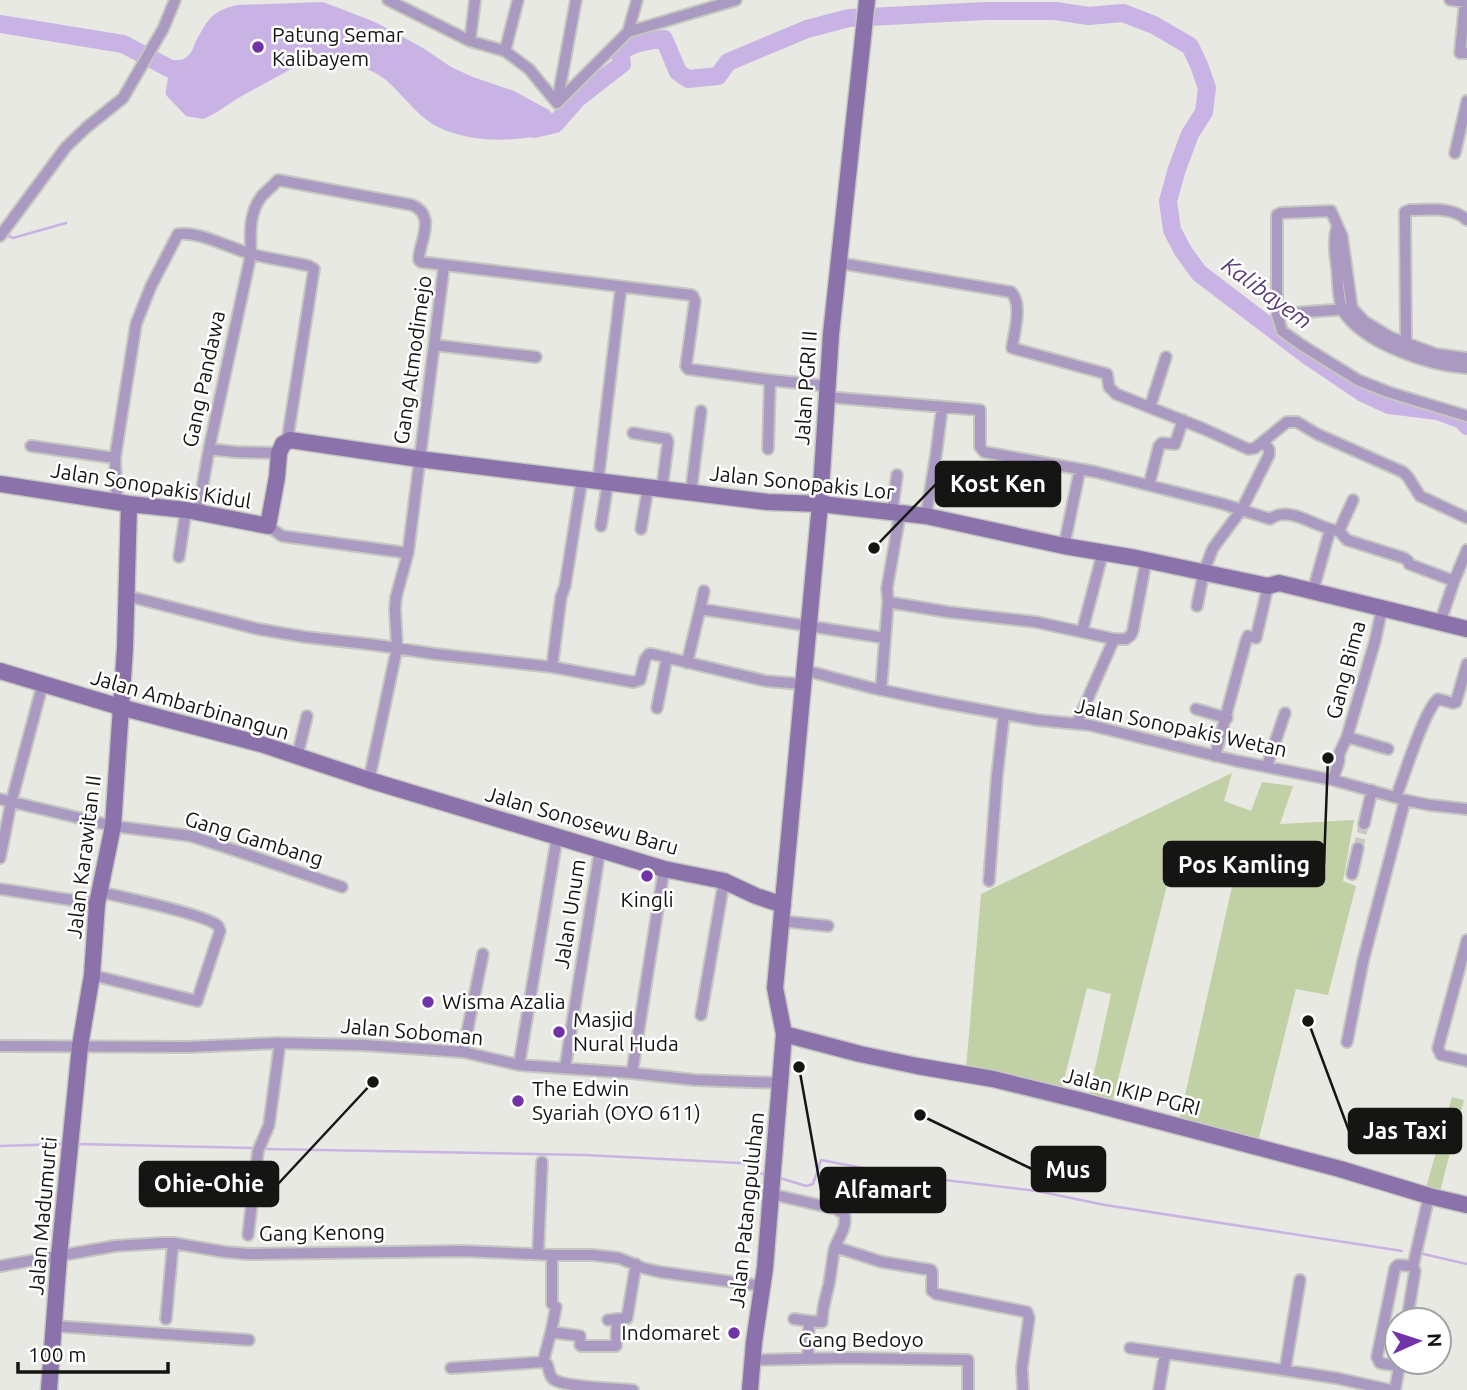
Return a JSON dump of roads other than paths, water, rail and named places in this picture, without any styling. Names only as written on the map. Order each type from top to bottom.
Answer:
[{"type":"street","points":[[3,232],[66,147],[123,98],[167,20],[175,0]]},
{"type":"street","points":[[388,0],[407,4],[470,41],[505,51],[529,69],[557,103]]},
{"type":"street","points":[[470,41],[475,0]]},
{"type":"street","points":[[505,51],[518,0]]},
{"type":"street","points":[[557,103],[576,0]]},
{"type":"street","points":[[628,32],[637,0]]},
{"type":"street","points":[[557,103],[628,32],[717,2],[736,0]]},
{"type":"street","points":[[1450,0],[1466,2],[1460,53],[1467,53]]},
{"type":"street","name":"Jalan PGRI II","points":[[784,1034],[775,988],[820,504],[831,334],[866,2]]},
{"type":"street","points":[[1455,153],[1467,101]]},
{"type":"street","name":"Gang Pandawa","points":[[179,556],[209,449],[251,254],[250,233],[255,208],[264,193],[278,180],[412,205],[422,212],[425,222],[419,260],[444,266]]},
{"type":"street","points":[[1405,348],[1403,216],[1410,210],[1452,211],[1467,220]]},
{"type":"street","points":[[1347,309],[1342,236],[1333,213],[1329,211],[1277,215],[1277,314],[1282,331],[1358,380],[1388,392],[1467,415]]},
{"type":"street","points":[[123,503],[115,458],[136,324],[176,236],[184,233],[251,254],[311,266],[314,269],[289,429],[268,526]]},
{"type":"street","points":[[839,263],[1011,292],[1017,300],[1012,348],[1107,374],[1114,392],[1248,449],[1255,448],[1287,422],[1297,422],[1317,434],[1403,472],[1420,496],[1467,518]]},
{"type":"street","points":[[444,266],[693,296],[695,301],[686,366],[688,369],[942,408],[980,410],[980,447],[984,452],[1080,469],[1149,485],[1270,519],[1277,514],[1290,514],[1334,531],[1347,540],[1404,558],[1409,564],[1454,581]]},
{"type":"street","name":"Gang Atmodimejo","points":[[419,459],[444,266]]},
{"type":"street","points":[[552,667],[561,597],[596,481],[621,287]]},
{"type":"street","points":[[1277,314],[1347,309],[1405,348],[1447,366],[1467,368]]},
{"type":"street","points":[[434,345],[536,357]]},
{"type":"street","points":[[1405,348],[1467,358]]},
{"type":"street","points":[[1150,407],[1166,357]]},
{"type":"street","points":[[768,449],[770,380]]},
{"type":"street","points":[[926,516],[942,408]]},
{"type":"street","points":[[691,492],[701,411]]},
{"type":"street","points":[[1149,485],[1159,446],[1162,443],[1175,444],[1183,420]]},
{"type":"street","points":[[633,433],[667,439],[641,529]]},
{"type":"street","points":[[1197,606],[1204,571],[1213,548],[1242,509],[1269,455],[1264,441]]},
{"type":"street","points":[[31,446],[115,458]]},
{"type":"street","points":[[209,449],[236,453],[285,446]]},
{"type":"street","name":"Jalan Sonopakis Lor","points":[[285,446],[419,459],[767,502],[820,504],[926,516],[1064,547],[1204,571],[1268,586],[1279,583],[1467,629]]},
{"type":"street","points":[[369,780],[397,648],[396,597],[408,553],[419,459]]},
{"type":"street","points":[[1064,547],[1080,469]]},
{"type":"street","points":[[881,690],[897,475]]},
{"type":"street","points":[[596,481],[601,526]]},
{"type":"street","name":"Jalan Sonopakis Kidul","points":[[0,484],[192,511],[268,526],[282,536],[408,553]]},
{"type":"street","points":[[1313,591],[1334,531],[1353,500]]},
{"type":"street","name":"Jalan Karawitan II","points":[[80,1046],[92,975],[98,898],[113,825],[127,596],[123,503]]},
{"type":"street","points":[[1440,623],[1467,550]]},
{"type":"street","points":[[1082,632],[1103,552]]},
{"type":"street","points":[[888,602],[1036,622],[1120,639],[1131,635],[1146,561]]},
{"type":"street","points":[[1215,755],[1246,641],[1248,636],[1256,638],[1268,586]]},
{"type":"street","points":[[687,663],[704,591]]},
{"type":"street","points":[[127,596],[258,629],[305,637],[552,667],[637,682],[641,678],[647,656],[652,654],[667,657],[657,708]]},
{"type":"street","points":[[700,609],[885,638]]},
{"type":"street","name":"Gang Bima","points":[[1333,780],[1376,641],[1382,609]]},
{"type":"street","points":[[1077,723],[1120,639]]},
{"type":"street","name":"Jalan Sonopakis Wetan","points":[[667,657],[766,681],[803,677],[1037,720],[1089,725],[1237,761],[1333,780],[1429,805],[1467,809]]},
{"type":"street","points":[[1346,1042],[1401,798],[1423,724],[1438,699],[1456,702],[1467,664]]},
{"type":"street","name":"Jalan Ambarbinangun","points":[[0,671],[120,707],[261,744],[369,780]]},
{"type":"street","points":[[0,858],[5,801],[44,684]]},
{"type":"street","points":[[1196,709],[1227,718]]},
{"type":"street","points":[[1266,766],[1285,713]]},
{"type":"street","points":[[989,881],[1004,714]]},
{"type":"street","points":[[297,757],[307,716]]},
{"type":"street","points":[[1347,737],[1388,749]]},
{"type":"street","name":"Jalan Sonosewu Baru","points":[[369,780],[664,869],[724,881],[782,913]]},
{"type":"street","points":[[1364,824],[1373,790]]},
{"type":"street","name":"Gang Gambang","points":[[5,801],[113,825],[191,836],[342,887]]},
{"type":"street","points":[[519,1065],[557,837]]},
{"type":"street","points":[[1352,874],[1359,848]]},
{"type":"street","name":"Jalan Unum","points":[[565,1068],[600,850]]},
{"type":"street","points":[[632,1073],[664,869]]},
{"type":"street","points":[[701,1015],[724,881]]},
{"type":"street","points":[[0,890],[157,905],[209,920],[220,928],[197,1001],[92,975]]},
{"type":"street","points":[[782,913],[828,926]]},
{"type":"street","points":[[1467,940],[1438,1048],[1441,1055],[1467,1061]]},
{"type":"street","points":[[464,1052],[483,954]]},
{"type":"street","points":[[1454,988],[1467,991]]},
{"type":"street","name":"Jalan Patangpuluhan","points":[[750,1390],[763,1286],[784,1034]]},
{"type":"street","name":"Jalan IKIP PGRI","points":[[784,1034],[860,1054],[993,1079],[1079,1100],[1467,1205]]},
{"type":"street","points":[[248,1235],[258,1151],[269,1125],[280,1043]]},
{"type":"street","name":"Jalan Soboman","points":[[0,1046],[187,1047],[280,1043],[363,1045],[464,1052],[519,1065],[695,1080],[780,1083]]},
{"type":"street","name":"Jalan Madumurti","points":[[49,1390],[80,1046]]},
{"type":"street","points":[[538,1255],[542,1162]]},
{"type":"street","points":[[773,1180],[841,1211],[846,1219],[835,1247],[822,1322],[794,1319]]},
{"type":"street","points":[[1409,1306],[1415,1271],[1413,1266],[1429,1196]]},
{"type":"street","points":[[166,1319],[173,1243]]},
{"type":"street","name":"Gang Kenong","points":[[0,1266],[116,1246],[173,1243],[248,1254],[463,1251],[588,1255],[619,1258],[660,1272],[763,1286]]},
{"type":"street","points":[[835,1247],[882,1262],[931,1270],[933,1294],[1027,1312],[1029,1318],[1022,1368],[1023,1390]]},
{"type":"street","points":[[543,1362],[556,1307],[552,1304],[552,1255]]},
{"type":"street","points":[[551,1332],[580,1336],[580,1346],[616,1346],[612,1320],[625,1319],[628,1314],[636,1264]]},
{"type":"street","points":[[1387,1306],[1395,1268],[1398,1265],[1413,1266]]},
{"type":"street","points":[[1285,1370],[1300,1280]]},
{"type":"street","points":[[808,1359],[809,1321]]},
{"type":"street","points":[[54,1326],[248,1340]]},
{"type":"street","points":[[1383,1327],[1377,1357],[1383,1363]]},
{"type":"street","points":[[1130,1349],[1336,1378],[1390,1390]]},
{"type":"street","points":[[1159,1390],[1165,1354]]},
{"type":"street","name":"Gang Bedoyo","points":[[753,1360],[968,1360],[968,1390]]},
{"type":"street","points":[[451,1367],[543,1362],[547,1364],[552,1378],[562,1383],[633,1390]]},
{"type":"waterway","name":"Kalibayem","points":[[534,129],[555,124],[577,99],[622,64],[620,52],[646,41],[664,39],[678,72],[688,79],[718,76],[728,62],[807,29],[849,18],[985,11],[1056,11],[1088,16],[1123,13],[1154,25],[1190,46],[1207,88],[1204,112],[1190,134],[1168,201],[1172,230],[1199,273],[1308,356],[1363,393],[1389,405],[1438,411],[1462,420],[1467,426]]},
{"type":"waterway","name":"Kalibayem","points":[[0,24],[123,44],[186,77]]},
{"type":"waterway","points":[[6,235],[13,238],[66,223]]},
{"type":"waterway","points":[[0,1146],[63,1144]]},
{"type":"waterway","points":[[76,1144],[255,1148]]},
{"type":"waterway","points":[[266,1149],[585,1155],[740,1163],[752,1164],[753,1171],[767,1175]]},
{"type":"waterway","points":[[780,1178],[806,1186],[813,1184],[821,1160],[894,1174],[1037,1191],[1105,1205],[1402,1251]]},
{"type":"waterway","points":[[1419,1253],[1467,1264]]},
{"type":"tunnel","points":[[1358,848],[1364,824]]},
{"type":"place","name":"Patung Semar Kalibayem","points":[[258,47]]},
{"type":"place","name":"Kost Ken","points":[[874,548]]},
{"type":"place","name":"Pos Kamling","points":[[1328,758]]},
{"type":"place","name":"Kingli","points":[[647,876]]},
{"type":"place","name":"Wisma Azalia","points":[[428,1002]]},
{"type":"place","name":"Jas Taxi","points":[[1308,1021]]},
{"type":"place","name":"Masjid Nural Huda","points":[[559,1032]]},
{"type":"place","name":"Alfamart","points":[[799,1067]]},
{"type":"place","name":"Ohie-Ohie","points":[[373,1082]]},
{"type":"place","name":"The Edwin Syariah (OYO 611)","points":[[518,1101]]},
{"type":"place","name":"Mus","points":[[920,1115]]},
{"type":"place","name":"Indomaret","points":[[734,1333]]}]
